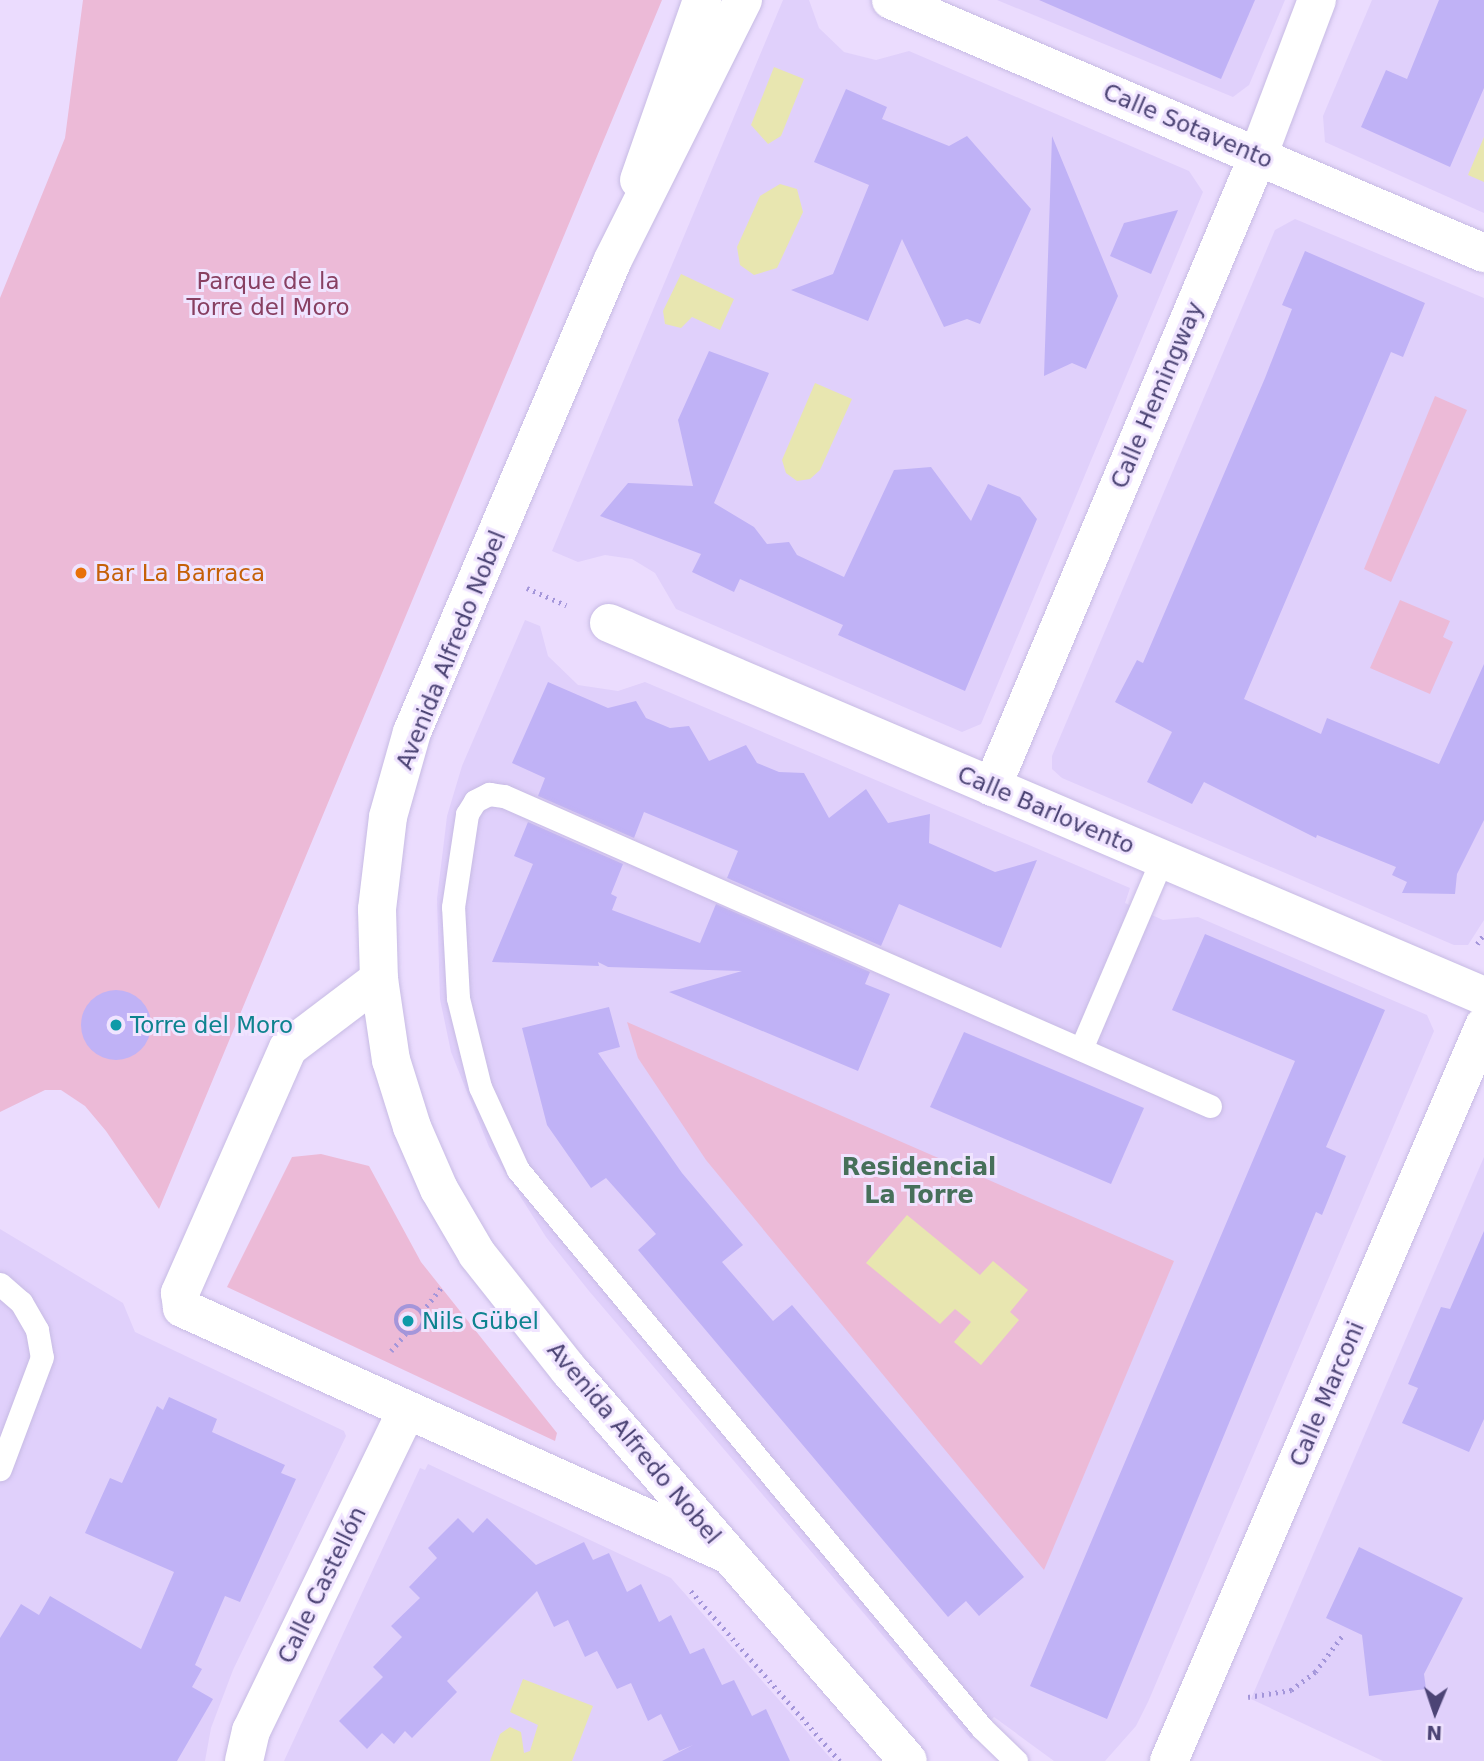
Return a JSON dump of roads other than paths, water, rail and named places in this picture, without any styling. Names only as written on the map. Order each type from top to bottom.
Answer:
[{"type":"street","name":"Avenida Alfredo Nobel","points":[[611,262],[702,0]]},
{"type":"street","name":"Avenida Alfredo Nobel","points":[[743,0],[611,262],[412,732],[388,817],[377,909],[379,979],[391,1060],[412,1127],[439,1189],[477,1254],[569,1370],[908,1761]]},
{"type":"street","name":"Calle Sotavento","points":[[891,0],[1484,253]]},
{"type":"street","name":"Calle Hemingway","points":[[992,787],[1258,156],[1317,0]]},
{"type":"street","name":"Calle Barlovento","points":[[609,623],[1484,996]]},
{"type":"street","points":[[379,979],[288,1048],[179,1300],[188,1313],[729,1555]]},
{"type":"street","name":"Calle Marconi","points":[[1169,1761],[1484,1026]]},
{"type":"street","name":"Calle Castellón","points":[[244,1761],[251,1731],[406,1412]]},
{"type":"lane","points":[[1016,1761],[982,1728],[519,1170],[480,1087],[458,998],[453,907],[467,814],[475,801],[489,794],[504,796],[1210,1105]]},
{"type":"lane","points":[[1081,1049],[1162,859]]},
{"type":"lane","points":[[0,1284],[21,1302],[37,1330],[42,1357],[0,1469]]},
{"type":"place","name":"Bar La Barraca","points":[[81,573]]},
{"type":"place","name":"Torre del Moro","points":[[116,1025]]},
{"type":"place","name":"Nils Gübel","points":[[408,1321]]},
{"type":"district","name":"Residencial La Torre","points":[[919,1182]]},
{"type":"park label","name":"Parque de la Torre del Moro","points":[[268,294]]}]
